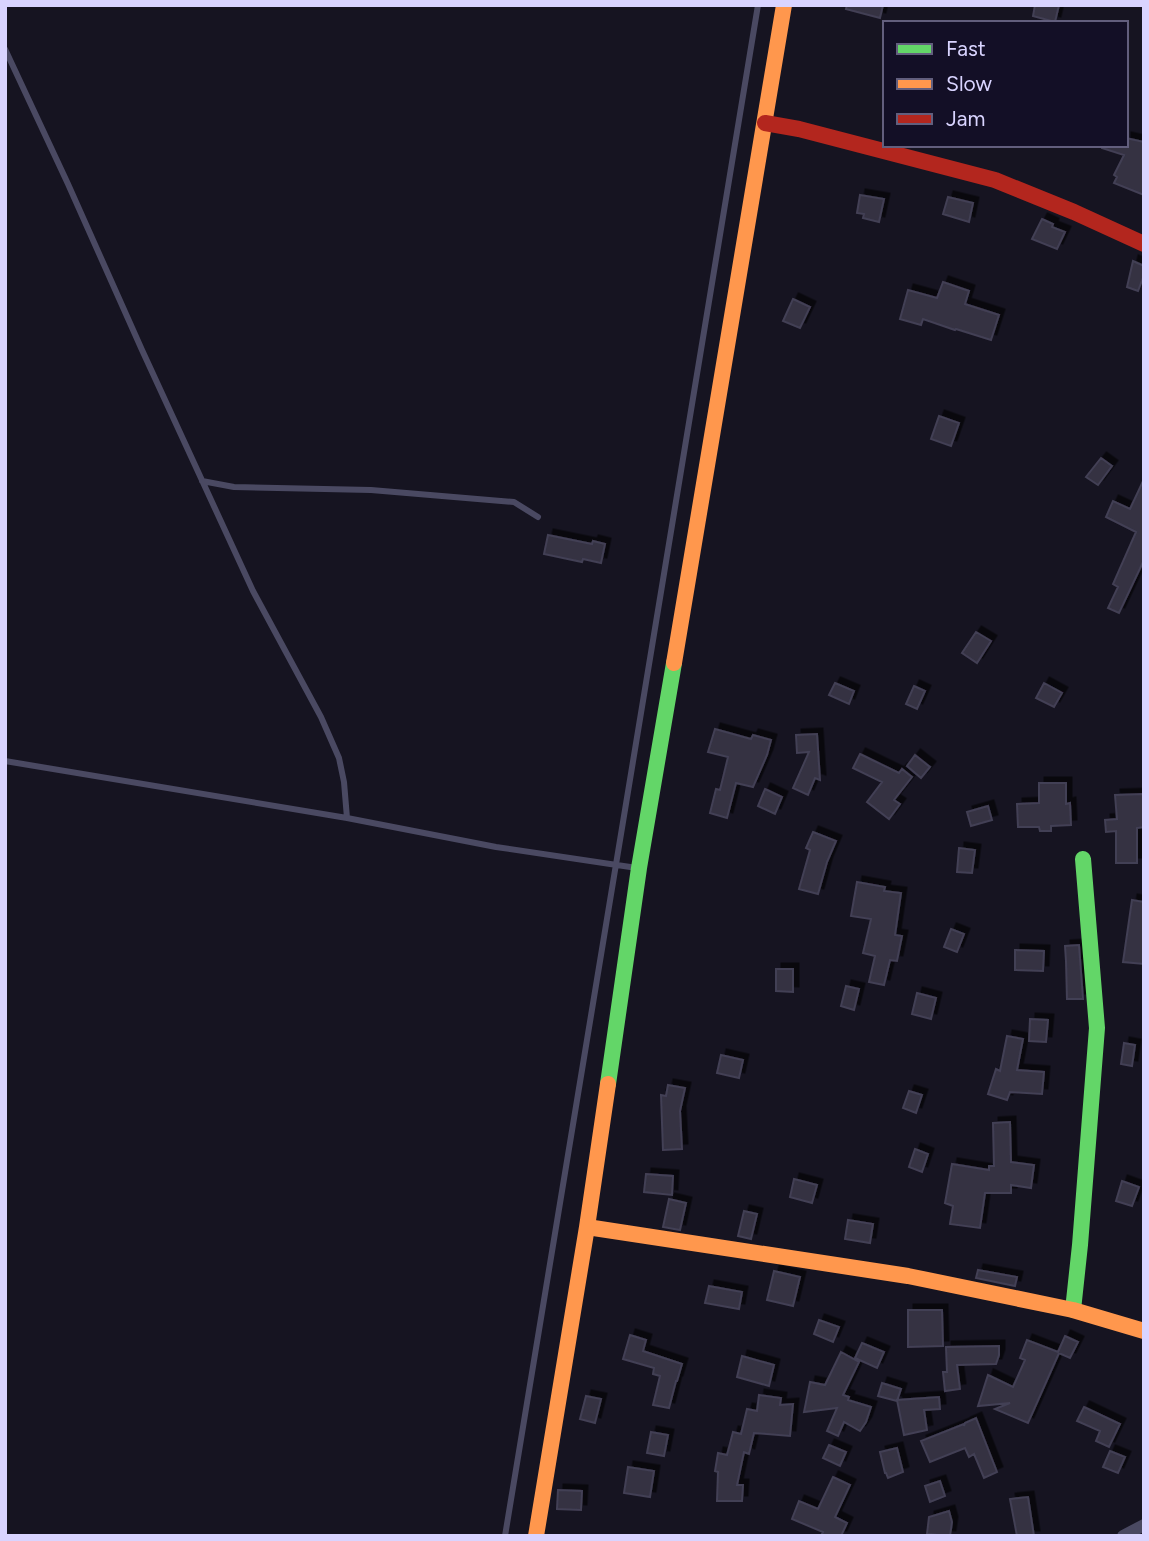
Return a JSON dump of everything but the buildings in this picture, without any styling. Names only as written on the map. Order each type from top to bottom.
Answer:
[{"type":"street","points":[[536,1536],[587,1227],[639,868],[784,5]]},
{"type":"street","points":[[765,123],[799,129],[995,180],[1144,244]]},
{"type":"street","points":[[1073,1310],[1097,1028],[1083,859]]},
{"type":"street","points":[[587,1227],[908,1276],[1073,1310],[1144,1331]]},
{"type":"street","points":[[1123,1536],[1144,1525]]},
{"type":"lane","points":[[505,1536],[758,5]]},
{"type":"lane","points":[[5,49],[253,591],[321,718],[339,758],[344,782],[346,818]]},
{"type":"lane","points":[[202,481],[234,487],[370,490],[514,502],[538,517]]},
{"type":"lane","points":[[5,761],[346,818],[496,847],[639,868]]},
{"type":"traffic: fast","points":[[608,1084],[639,868],[674,663]]},
{"type":"traffic: fast","points":[[1073,1310],[1097,1028],[1083,859]]},
{"type":"traffic: slow","points":[[674,663],[784,5]]},
{"type":"traffic: slow","points":[[536,1536],[608,1084]]},
{"type":"traffic: slow","points":[[587,1227],[908,1276],[1073,1310],[1144,1331]]},
{"type":"traffic: jam","points":[[765,123],[799,129],[995,180],[1144,244]]}]
